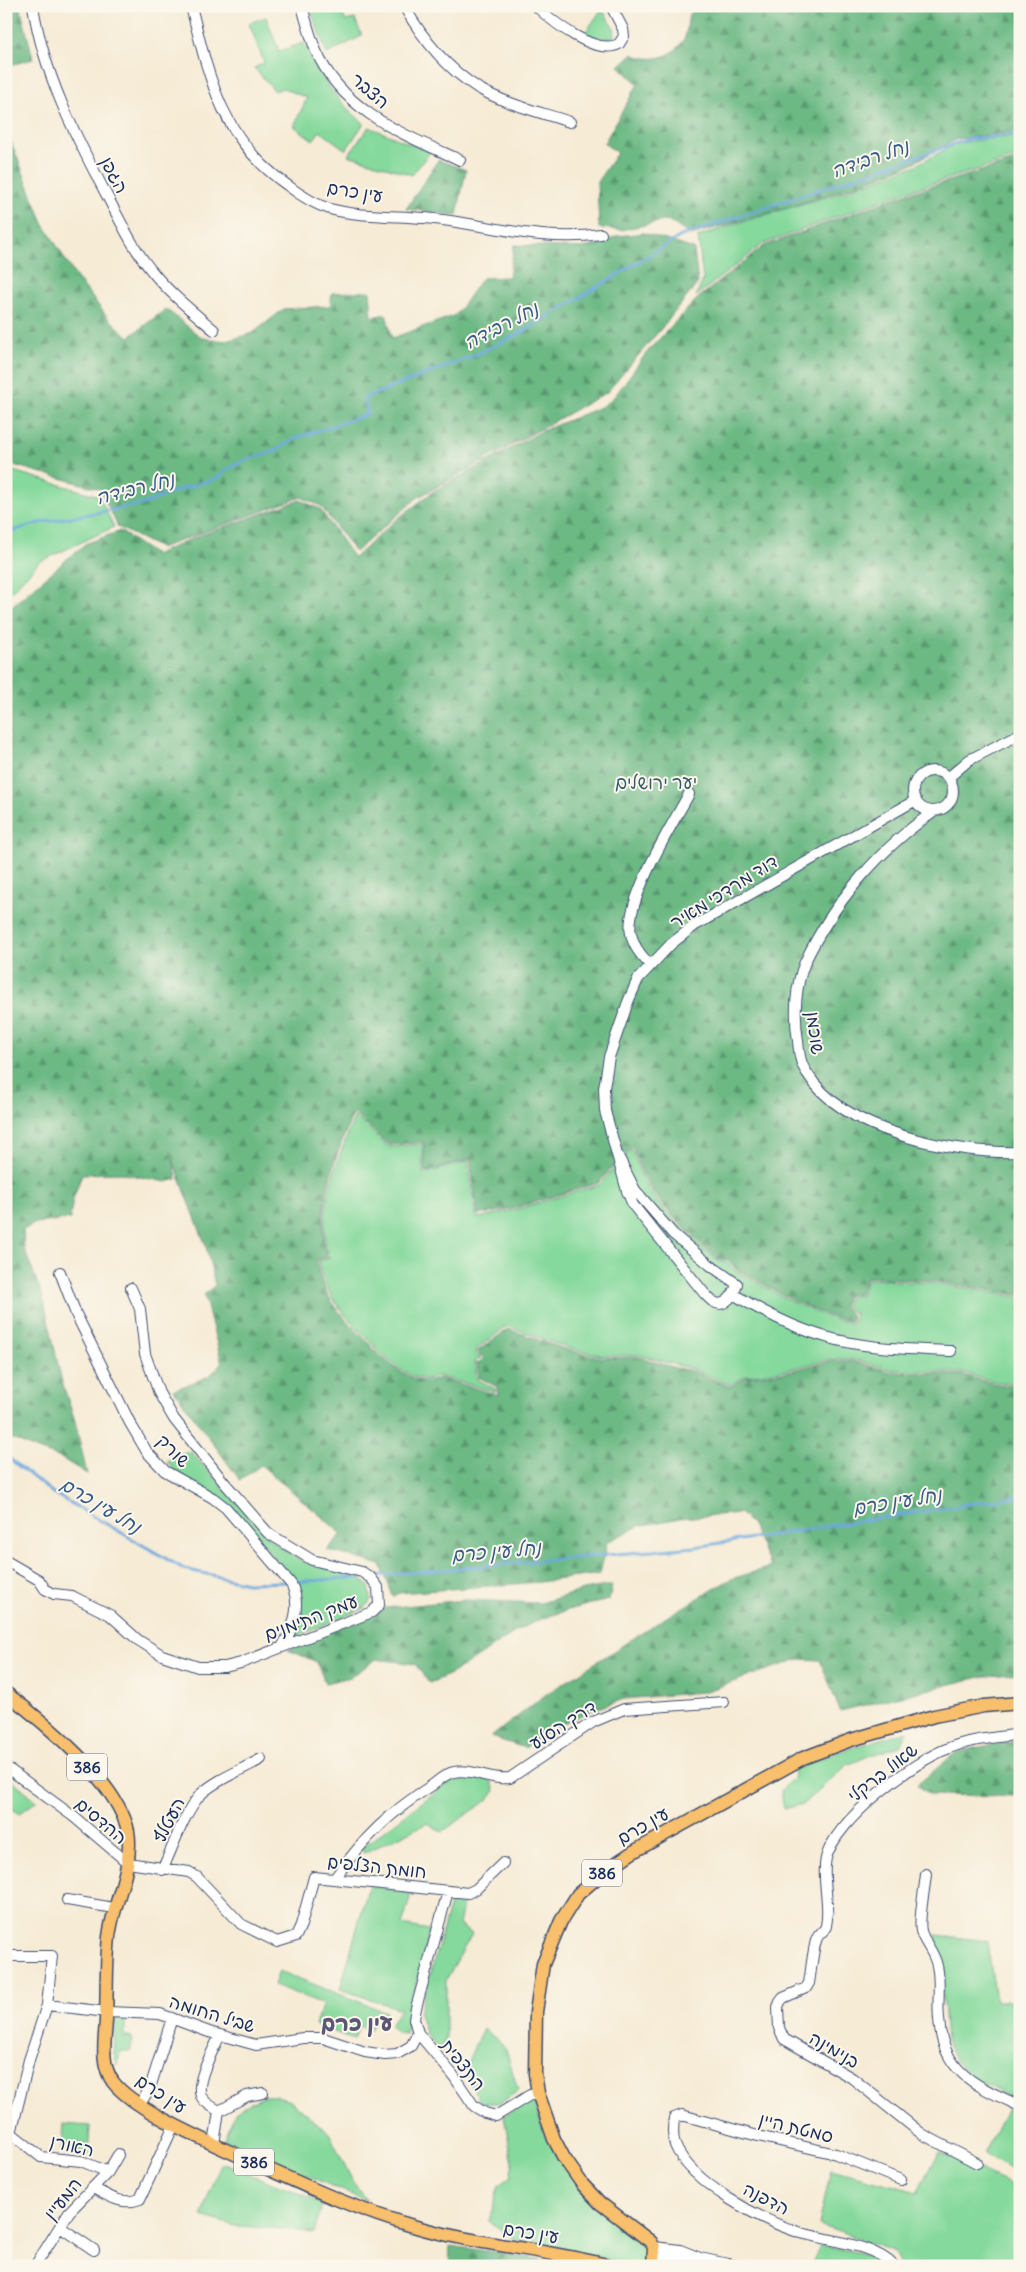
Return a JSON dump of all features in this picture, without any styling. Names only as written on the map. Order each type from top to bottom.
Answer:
[{"type":"main road","name":"עין כרם","points":[[6,1693],[53,1732],[100,1779],[116,1802],[128,1832],[128,1864],[114,1908],[108,1946],[105,2052],[108,2073],[114,2084],[140,2104],[174,2125],[333,2197],[411,2226],[469,2241],[557,2254],[610,2266]]},
{"type":"main road","name":"עין כרם","points":[[654,2257],[641,2232],[600,2203],[578,2178],[554,2139],[538,2093],[535,2074],[536,2012],[543,1964],[561,1921],[578,1894],[614,1864],[803,1758],[851,1740],[934,1716],[971,1708],[1020,1703]]},
{"type":"street","name":"הגפן","points":[[33,6],[42,48],[57,94],[77,140],[134,246],[158,279],[214,330]]},
{"type":"street","name":"עין כרם","points":[[192,6],[213,89],[230,126],[264,168],[309,200],[344,212],[429,218],[518,233],[549,236],[601,234]]},
{"type":"street","name":"הצבר","points":[[302,6],[312,42],[322,63],[336,84],[353,102],[386,126],[460,160]]},
{"type":"street","points":[[404,6],[427,42],[467,80],[496,97],[570,122]]},
{"type":"street","points":[[536,6],[561,27],[596,44],[613,47],[622,42],[624,36],[623,29],[611,6]]},
{"type":"street","points":[[948,778],[969,760],[1020,734]]},
{"type":"street","points":[[937,772],[948,778],[953,790],[950,802],[946,806],[934,811],[923,808],[916,800],[914,794],[916,782],[925,773],[937,772]]},
{"type":"street","points":[[650,965],[635,949],[630,931],[635,901],[660,846],[689,794]]},
{"type":"street","name":"דוד מרדכי מאיר","points":[[616,1152],[635,1190],[673,1234],[710,1265],[737,1284],[733,1294],[722,1304],[715,1303],[704,1293],[633,1205],[627,1191],[616,1152],[605,1112],[604,1088],[609,1057],[628,1002],[638,979],[650,965],[671,944],[694,926],[916,800]]},
{"type":"street","name":"שוכמן","points":[[934,811],[892,846],[861,878],[830,919],[805,964],[795,1006],[801,1060],[806,1073],[826,1095],[857,1116],[883,1130],[923,1142],[954,1148],[992,1153],[1020,1152]]},
{"type":"street","name":"שורק","points":[[60,1272],[76,1314],[130,1423],[147,1452],[165,1471],[226,1508],[291,1584],[297,1595],[297,1608],[289,1635],[282,1647]]},
{"type":"street","name":"עמק התימנים","points":[[6,1561],[39,1580],[45,1589],[54,1594],[72,1596],[110,1615],[138,1640],[162,1655],[198,1667],[225,1668],[372,1612],[379,1605],[378,1587],[371,1578],[362,1572],[312,1560],[292,1550],[268,1533],[222,1481],[174,1419],[159,1392],[145,1354],[140,1309],[132,1288]]},
{"type":"street","points":[[733,1294],[772,1317],[827,1338],[876,1346],[951,1351]]},
{"type":"street","name":"דרך הסלע","points":[[335,1878],[354,1851],[374,1828],[410,1799],[453,1772],[483,1774],[500,1780],[510,1778],[593,1722],[624,1709],[724,1702]]},
{"type":"street","name":"שאול ברקלי","points":[[825,1929],[827,1903],[824,1883],[827,1856],[843,1829],[860,1810],[883,1790],[938,1753],[962,1744],[1020,1734]]},
{"type":"street","name":"העטלף","points":[[162,1870],[192,1806],[201,1795],[212,1786],[262,1759]]},
{"type":"street","name":"ההדסים","points":[[6,1767],[74,1817],[128,1864]]},
{"type":"street","name":"חומת הצלפים","points":[[128,1864],[162,1870],[173,1869],[189,1872],[197,1877],[241,1924],[277,1942],[296,1936],[301,1925],[314,1877],[468,1893],[476,1889],[503,1863]]},
{"type":"street","points":[[926,1874],[920,1920],[921,1932],[937,1965],[939,2021],[944,2048],[954,2067],[964,2075],[987,2091],[1020,2106]]},
{"type":"street","points":[[418,2033],[414,2019],[448,1891]]},
{"type":"street","points":[[67,1900],[114,1908]]},
{"type":"street","name":"בנימינה","points":[[825,1929],[816,1938],[809,1983],[806,1988],[783,1998],[778,2007],[778,2028],[784,2039],[852,2078],[922,2134],[977,2163]]},
{"type":"street","points":[[6,1956],[52,1956],[47,2005],[29,2060],[9,2134]]},
{"type":"street","name":"שביל החומה","points":[[47,2005],[106,2012],[160,2014],[220,2035],[256,2045],[303,2038],[323,2038],[365,2052],[385,2055],[397,2054],[410,2046],[418,2033]]},
{"type":"street","points":[[140,2104],[150,2088],[172,2018]]},
{"type":"street","name":"התצפית","points":[[418,2033],[453,2075],[474,2106],[485,2113],[496,2116],[530,2095],[538,2093]]},
{"type":"street","points":[[219,2111],[206,2102],[201,2095],[200,2081],[220,2035]]},
{"type":"street","points":[[219,2111],[247,2096],[263,2093]]},
{"type":"street","points":[[214,2144],[219,2111]]},
{"type":"street","name":"סמטת היין","points":[[682,2115],[836,2154],[901,2180]]},
{"type":"street","name":"הדפנה","points":[[682,2115],[674,2118],[675,2144],[685,2160],[712,2187],[772,2222],[862,2249],[883,2257],[894,2266]]},
{"type":"street","points":[[93,2188],[123,2202],[131,2203],[140,2199],[174,2125]]},
{"type":"street","name":"האורן","points":[[9,2134],[41,2156],[81,2161],[108,2172]]},
{"type":"street","name":"המעיין","points":[[35,2266],[70,2212],[108,2172],[118,2155]]},
{"type":"street","points":[[60,2228],[94,2250]]},
{"type":"street","points":[[654,2257],[680,2250],[700,2258],[737,2266]]},
{"type":"green space","points":[[6,6],[20,6],[33,59],[6,66]]},
{"type":"green space","points":[[309,6],[338,6],[346,21],[355,19],[362,36],[327,54]]},
{"type":"green space","points":[[697,6],[1020,6],[1020,131],[957,139],[909,165],[855,186],[690,235],[668,220],[621,230],[599,228],[597,182],[617,153],[604,143],[638,84],[619,66],[632,54],[639,57],[654,58],[674,51],[684,39],[689,15]]},
{"type":"green space","points":[[602,9],[615,30],[613,38],[599,39],[585,33]]},
{"type":"green space","points":[[266,17],[279,51],[304,43],[316,66],[336,96],[364,123],[346,150],[320,131],[313,140],[294,126],[307,98],[283,88],[275,91],[254,68],[264,63],[249,23]]},
{"type":"green space","points":[[369,127],[430,152],[412,175],[348,155]]},
{"type":"green space","points":[[6,129],[43,223],[74,274],[108,318],[129,337],[166,309],[202,338],[226,341],[253,333],[284,309],[330,306],[332,293],[370,291],[372,317],[386,314],[392,338],[456,315],[482,278],[509,277],[514,245],[582,248],[599,245],[617,236],[644,233],[694,249],[698,283],[607,392],[417,498],[355,552],[321,506],[301,497],[160,548],[118,527],[100,489],[6,463]]},
{"type":"green space","points":[[1020,135],[1020,175],[1015,158],[902,193],[763,244],[696,296],[703,280],[698,237],[728,226],[849,190],[914,166],[958,143]]},
{"type":"green space","points":[[438,160],[466,170],[457,215],[406,209]]},
{"type":"green space","name":"יער ירושלים","points":[[1014,161],[1020,187],[1020,1295],[933,1281],[866,1277],[860,1294],[854,1293],[847,1296],[843,1307],[852,1315],[851,1321],[835,1317],[806,1306],[777,1291],[735,1268],[727,1259],[717,1259],[676,1220],[658,1199],[643,1175],[633,1146],[598,1183],[511,1209],[478,1215],[470,1159],[425,1172],[424,1142],[389,1145],[354,1113],[340,1145],[325,1203],[323,1222],[327,1257],[316,1260],[324,1286],[336,1308],[372,1346],[371,1348],[403,1373],[422,1381],[431,1381],[439,1378],[498,1395],[497,1387],[479,1377],[477,1363],[483,1360],[483,1357],[478,1353],[479,1350],[508,1329],[567,1350],[603,1358],[638,1357],[693,1371],[730,1387],[746,1377],[786,1372],[831,1361],[852,1361],[891,1372],[964,1375],[986,1382],[1020,1388],[1020,1673],[980,1677],[840,1711],[820,1660],[799,1659],[704,1692],[624,1699],[592,1710],[549,1730],[525,1748],[491,1737],[548,1693],[670,1615],[731,1579],[771,1567],[752,1525],[740,1513],[680,1518],[639,1526],[607,1542],[600,1574],[539,1582],[399,1593],[393,1596],[381,1565],[327,1550],[342,1534],[261,1465],[240,1480],[174,1390],[209,1376],[222,1363],[204,1295],[215,1285],[206,1246],[173,1160],[177,1179],[166,1182],[121,1173],[82,1174],[73,1199],[70,1219],[36,1223],[23,1230],[24,1249],[43,1297],[62,1382],[75,1421],[87,1474],[61,1458],[6,1436],[6,611],[85,544],[120,531],[155,555],[193,538],[300,500],[320,509],[354,558],[397,519],[434,491],[542,431],[603,406],[615,396],[647,352],[698,298],[764,246],[903,195]]},
{"type":"green space","points":[[6,469],[99,496],[114,527],[39,562],[6,597]]},
{"type":"green space","points":[[355,1116],[389,1147],[423,1144],[423,1174],[468,1161],[477,1218],[511,1211],[599,1185],[632,1149],[641,1175],[656,1199],[674,1221],[716,1260],[726,1261],[733,1269],[791,1301],[837,1319],[853,1323],[855,1314],[845,1307],[849,1297],[854,1295],[861,1296],[867,1279],[933,1283],[1020,1297],[1020,1386],[987,1380],[964,1373],[892,1370],[852,1359],[831,1359],[786,1370],[745,1376],[730,1385],[693,1369],[638,1355],[603,1356],[568,1348],[507,1326],[477,1349],[476,1354],[481,1358],[475,1361],[477,1379],[495,1389],[496,1392],[438,1376],[430,1379],[421,1379],[412,1376],[373,1347],[375,1346],[347,1318],[326,1286],[318,1261],[329,1258],[325,1240],[325,1222],[330,1186]]},
{"type":"green space","points":[[190,1451],[273,1542],[304,1562],[358,1577],[369,1586],[371,1599],[365,1608],[293,1638],[299,1616],[300,1603],[295,1581],[227,1505],[176,1472],[167,1462],[176,1455]]},
{"type":"green space","points":[[612,1585],[609,1600],[549,1616],[526,1626],[452,1673],[429,1683],[415,1664],[376,1659],[351,1677],[325,1683],[317,1662],[288,1650],[385,1608],[464,1600],[541,1603],[584,1590]]},
{"type":"green space","points":[[907,1731],[900,1746],[847,1765],[803,1804],[784,1809],[781,1790],[793,1778],[795,1769],[829,1755]]},
{"type":"green space","points":[[1020,1740],[1020,1796],[931,1795],[917,1785],[954,1754],[969,1749]]},
{"type":"green space","points":[[6,1775],[37,1801],[19,1814],[6,1804]]},
{"type":"green space","points":[[458,1775],[479,1776],[492,1782],[495,1791],[489,1799],[442,1832],[428,1823],[364,1853],[360,1849]]},
{"type":"green space","points":[[369,1885],[411,1894],[402,1925],[429,1930],[405,2034],[398,2033],[390,2026],[400,2009],[340,1989]]},
{"type":"green space","points":[[450,1904],[463,1905],[459,1925],[472,1934],[446,1980],[446,2038],[442,2052],[426,2035],[419,2014]]},
{"type":"green space","points":[[936,1935],[987,1941],[996,2001],[1015,2001],[1020,2032],[1020,2103],[975,2079],[956,2063],[946,2040]]},
{"type":"green space","points":[[279,1971],[386,2012],[381,2025],[373,2022],[369,2030],[359,2026],[354,2039],[315,2025],[323,2004],[274,1985]]},
{"type":"green space","points":[[116,2013],[125,2015],[125,2037],[132,2037],[131,2051],[120,2051],[118,2065],[114,2055]]},
{"type":"green space","points":[[483,2029],[506,2049],[518,2091],[500,2103],[482,2103],[474,2092],[467,2074],[473,2049]]},
{"type":"green space","points":[[264,2096],[277,2096],[290,2100],[329,2133],[353,2182],[367,2201],[224,2140],[230,2123],[237,2112]]},
{"type":"green space","points":[[533,2098],[545,2136],[559,2160],[650,2246],[647,2263],[643,2266],[630,2266],[599,2257],[514,2239],[489,2221],[499,2185],[510,2177],[513,2163],[504,2116]]},
{"type":"green space","points":[[1007,2109],[1020,2114],[1020,2175],[984,2154]]},
{"type":"green space","points":[[63,2124],[90,2126],[88,2154],[61,2152]]},
{"type":"green space","points":[[940,2152],[1020,2189],[1020,2266],[901,2266],[893,2251],[819,2225],[831,2169],[917,2192]]},
{"type":"green space","points":[[221,2163],[323,2203],[314,2233],[235,2226],[201,2216]]},
{"type":"green space","points":[[820,2245],[864,2254],[873,2257],[886,2266],[811,2266]]},
{"type":"green space","points":[[450,2246],[510,2254],[575,2266],[449,2266]]},
{"type":"waterway","name":"נחל רבידה","points":[[6,533],[39,523],[144,504],[172,492],[218,478],[225,471],[247,459],[275,451],[296,438],[368,414],[364,398],[473,356],[523,332],[681,236],[969,139],[1020,134]]},
{"type":"waterway","name":"נחל עין כרם","points":[[6,1456],[53,1493],[184,1569],[247,1583],[285,1582]]},
{"type":"waterway","name":"נחל עין כרם","points":[[373,1576],[695,1547],[1020,1496]]},
{"type":"waterway","name":"נחל עין כרם","points":[[293,1582],[364,1577]]},
{"type":"waterway","points":[[483,2261],[495,2261],[502,2266]]},
{"type":"district","name":"עין כרם","points":[[357,2023]]}]
